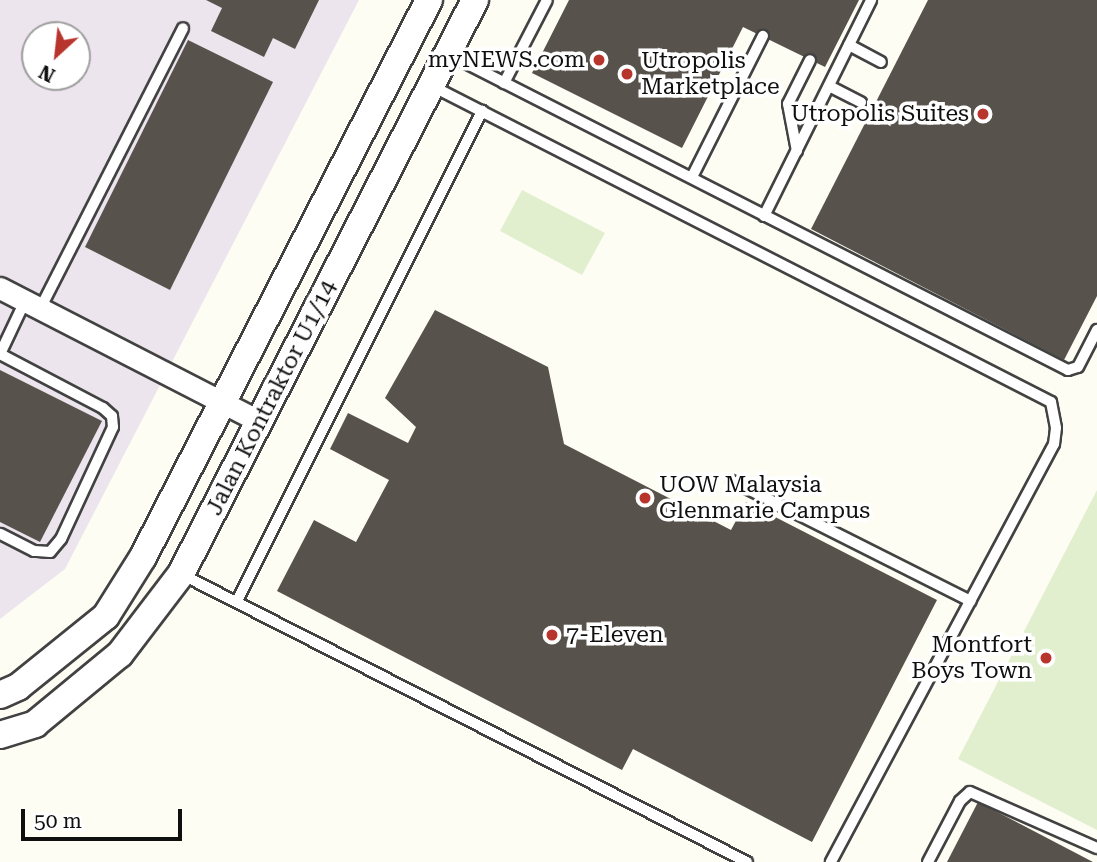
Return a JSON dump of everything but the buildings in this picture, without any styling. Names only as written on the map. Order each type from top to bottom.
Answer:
[{"type":"street","name":"Jalan Kontraktor U1/14","points":[[0,695],[18,687],[106,616],[143,557],[429,0]]},
{"type":"street","name":"Jalan Kontraktor U1/14","points":[[0,735],[35,724],[120,654],[181,574],[475,0]]},
{"type":"street","points":[[0,288],[261,422]]},
{"type":"lane","points":[[504,83],[547,0]]},
{"type":"lane","points":[[764,216],[871,0]]},
{"type":"lane","points":[[0,534],[34,551],[50,552],[61,539],[113,426],[113,416],[103,408],[0,354],[33,305],[183,28]]},
{"type":"lane","points":[[692,177],[763,36]]},
{"type":"lane","points":[[849,45],[881,62]]},
{"type":"lane","points":[[448,54],[1068,370],[1079,367],[1097,330]]},
{"type":"lane","points":[[797,151],[788,104],[810,60]]},
{"type":"lane","points":[[432,86],[1051,402],[1056,428],[1054,444],[831,862]]},
{"type":"lane","points":[[829,86],[861,102]]},
{"type":"lane","points":[[237,601],[482,111]]},
{"type":"lane","points":[[732,481],[971,601]]},
{"type":"lane","points":[[181,574],[747,862]]},
{"type":"lane","points":[[928,862],[960,801],[970,792],[1097,848]]},
{"type":"shaded area","points":[[0,0],[359,0],[65,569],[0,619]]},
{"type":"green space","points":[[522,190],[605,233],[582,275],[500,231]]},
{"type":"green space","points":[[1097,490],[1097,830],[958,759]]},
{"type":"place","name":"myNEWS.com","points":[[599,60]]},
{"type":"place","name":"Utropolis Marketplace","points":[[627,74]]},
{"type":"place","name":"Utropolis Suites","points":[[983,114]]},
{"type":"place","name":"UOW Malaysia Glenmarie Campus","points":[[645,498]]},
{"type":"place","name":"7-Eleven","points":[[552,635]]},
{"type":"place","name":"Montfort Boys Town","points":[[1046,658]]}]
